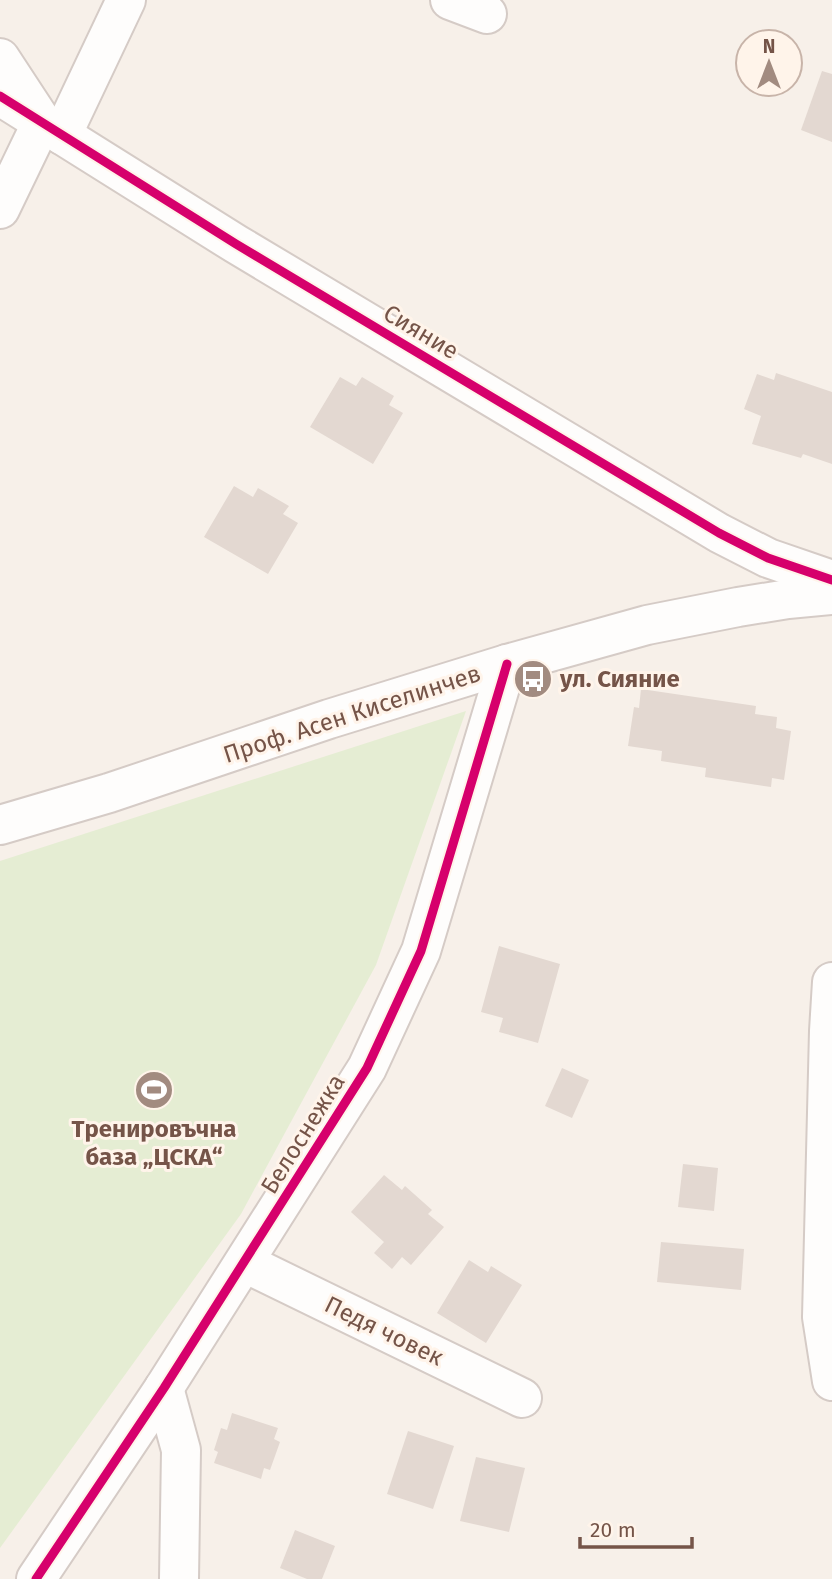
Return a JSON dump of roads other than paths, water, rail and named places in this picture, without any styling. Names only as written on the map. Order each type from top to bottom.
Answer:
[{"type":"street","points":[[0,209],[52,129],[126,0]]},
{"type":"street","points":[[450,0],[487,14]]},
{"type":"street","points":[[0,58],[52,129]]},
{"type":"street","name":"Сияние","points":[[0,96],[236,244],[719,533],[768,558],[832,580]]},
{"type":"street","name":"Проф. Асен Киселинчев","points":[[0,825],[109,793],[329,719],[507,664],[647,625],[738,607],[832,595]]},
{"type":"street","name":"Белоснежка","points":[[36,1579],[164,1388],[368,1068],[421,951],[507,664]]},
{"type":"street","points":[[832,982],[822,1317],[832,1381]]},
{"type":"street","name":"Педя човек","points":[[245,1263],[522,1398]]},
{"type":"street","points":[[164,1388],[181,1450],[179,1579]]},
{"type":"place","name":"ул. Сияние","points":[[533,679]]},
{"type":"place","name":"Тренировъчна база „ЦСКА“","points":[[154,1090]]}]
